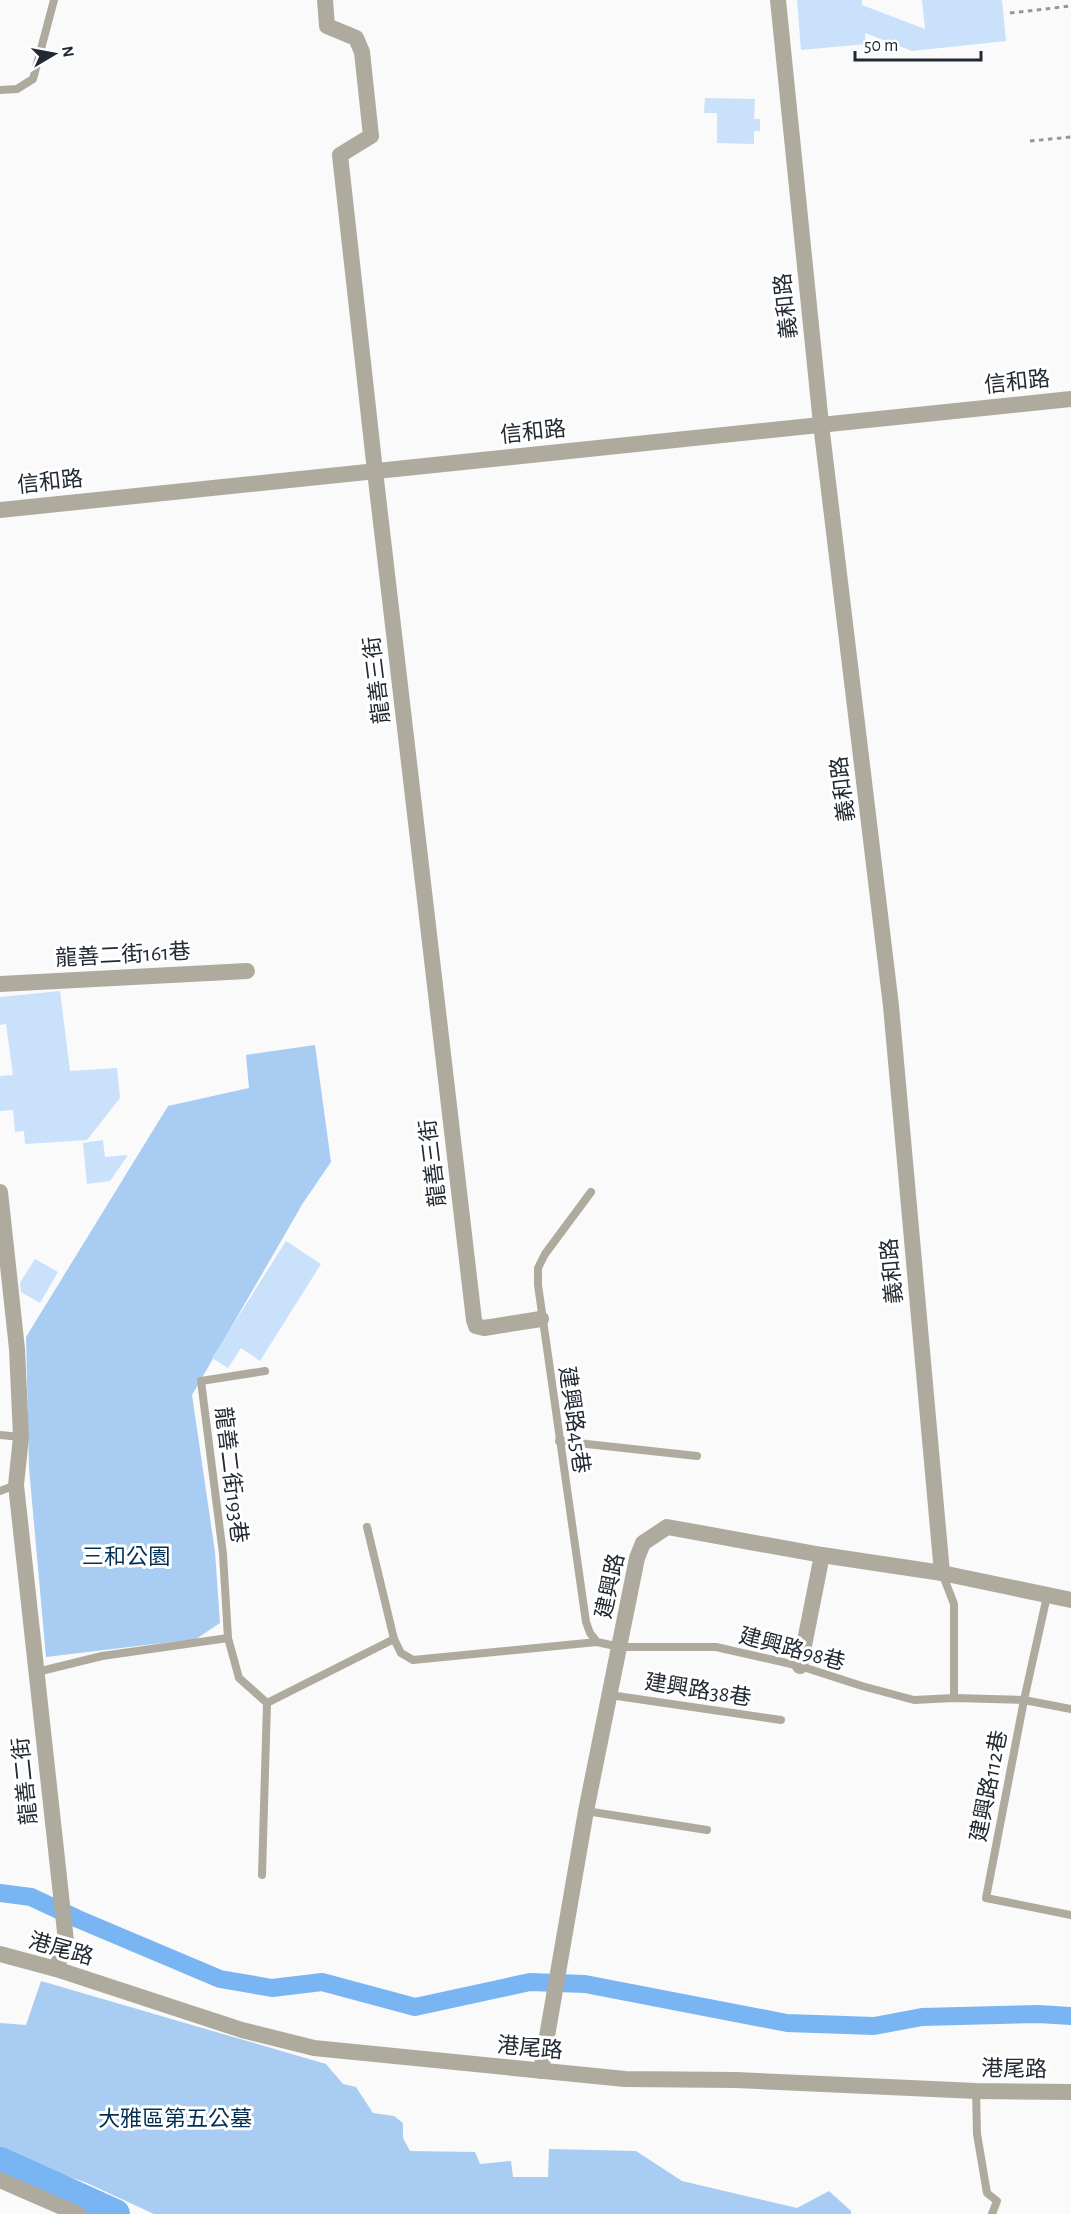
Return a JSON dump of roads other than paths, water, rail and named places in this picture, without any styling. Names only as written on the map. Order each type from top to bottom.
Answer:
[{"type":"street","name":"龍善三街","points":[[325,0],[327,26],[356,38],[363,63],[370,136],[340,155],[474,1320],[477,1326],[484,1328],[541,1320]]},
{"type":"street","name":"義和路","points":[[778,0],[821,424],[891,1006],[942,1573]]},
{"type":"street","name":"信和路","points":[[0,510],[1071,399]]},
{"type":"street","name":"龍善二街161巷","points":[[0,984],[247,971]]},
{"type":"street","name":"龍善二街","points":[[0,1192],[17,1349],[21,1437],[16,1485],[66,1941],[56,1969]]},
{"type":"street","name":"建興路","points":[[541,2072],[586,1811],[637,1558],[643,1543],[667,1527],[822,1555],[942,1573],[1071,1600]]},
{"type":"street","points":[[800,1666],[822,1555]]},
{"type":"street","name":"港尾路","points":[[0,1954],[56,1969],[242,2030],[314,2048],[625,2079],[736,2080],[976,2091],[1071,2092]]},
{"type":"street","points":[[0,2180],[78,2214]]},
{"type":"lane","points":[[0,90],[17,89],[33,79],[54,0]]},
{"type":"lane","name":"建興路45巷","points":[[591,1192],[545,1254],[538,1268],[538,1285],[541,1320],[586,1622],[597,1642]]},
{"type":"lane","name":"龍善二街193巷","points":[[265,1371],[201,1381],[223,1554],[228,1638],[239,1678],[267,1703]]},
{"type":"lane","points":[[0,1436],[21,1437]]},
{"type":"lane","points":[[559,1441],[697,1456]]},
{"type":"lane","points":[[0,1491],[16,1485]]},
{"type":"lane","points":[[367,1527],[394,1639],[401,1653],[413,1660],[597,1642],[620,1647]]},
{"type":"lane","points":[[942,1573],[954,1604],[954,1698]]},
{"type":"lane","name":"建興路112巷","points":[[1047,1596],[1024,1700],[986,1898],[1071,1915]]},
{"type":"lane","points":[[37,1672],[102,1656],[228,1638]]},
{"type":"lane","points":[[262,1875],[267,1703],[394,1639]]},
{"type":"lane","name":"建興路98巷","points":[[620,1647],[716,1647],[800,1666],[914,1700],[954,1698],[1024,1700],[1071,1709]]},
{"type":"lane","name":"建興路38巷","points":[[610,1695],[781,1720]]},
{"type":"lane","points":[[586,1811],[707,1830]]},
{"type":"lane","points":[[976,2091],[977,2134],[987,2193],[997,2201],[992,2214]]},
{"type":"waterway","points":[[0,1893],[31,1897],[220,1979],[272,1988],[322,1982],[415,2007],[530,1982],[585,1984],[787,2023],[874,2026],[922,2017],[1038,2014],[1071,2016]]},
{"type":"waterway","points":[[0,2162],[115,2214]]},
{"type":"park label","name":"三和公園","points":[[126,1557]]},
{"type":"park label","name":"大雅區第五公墓","points":[[175,2119]]}]
